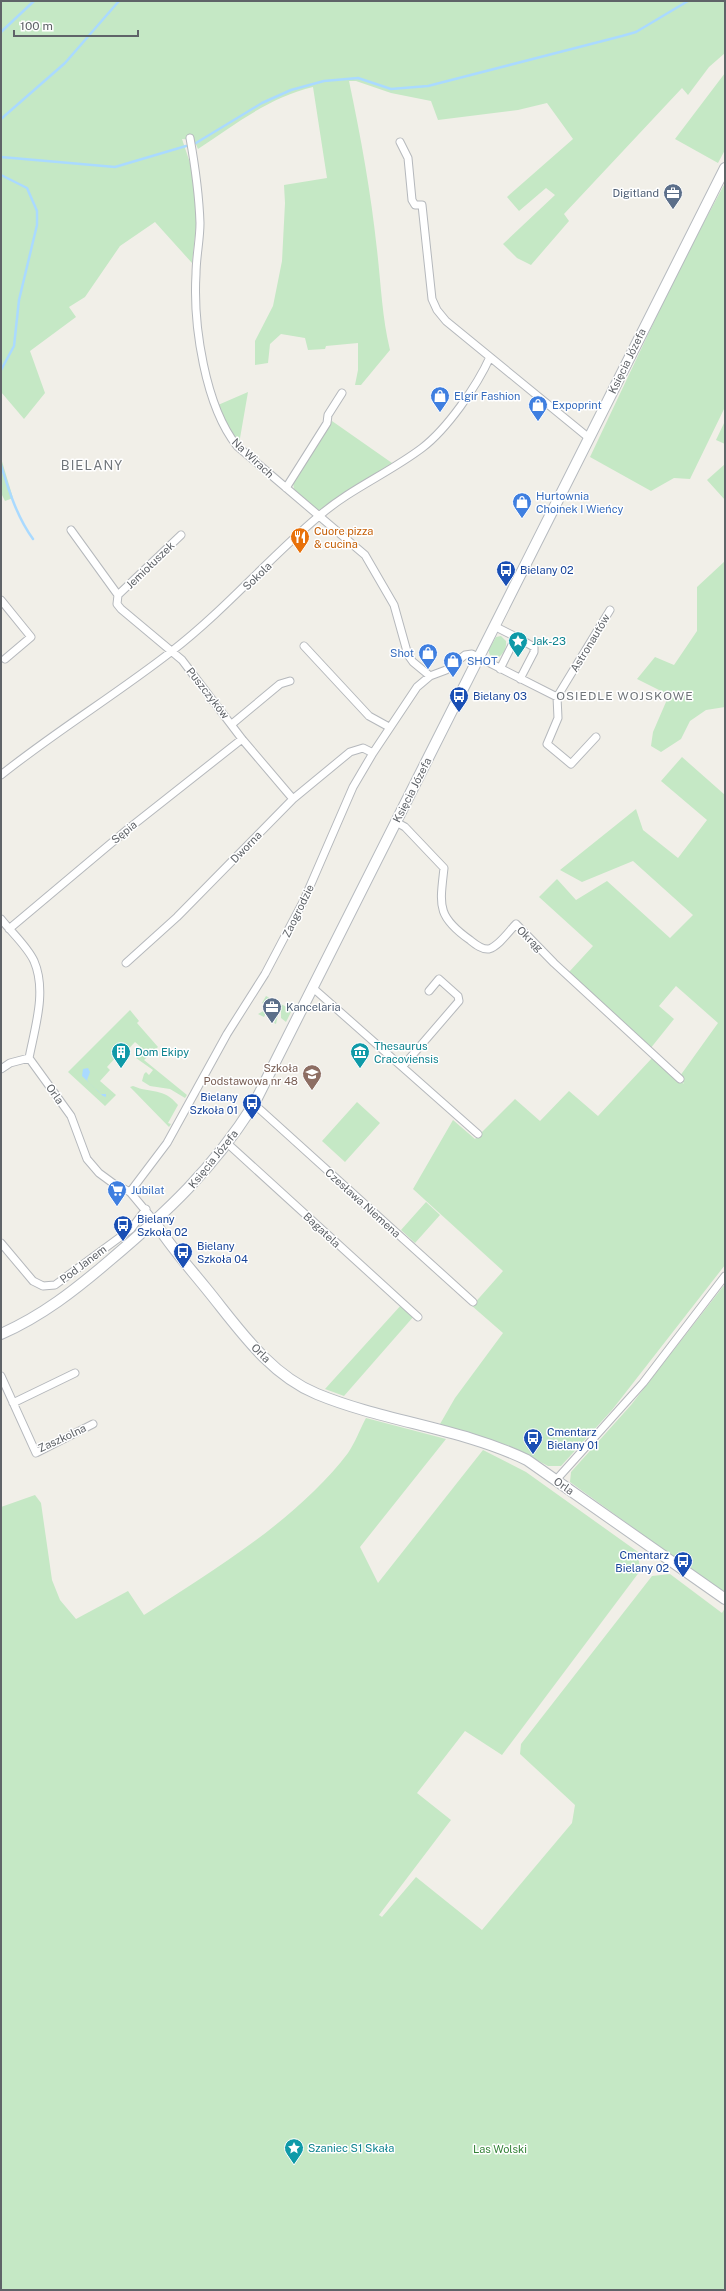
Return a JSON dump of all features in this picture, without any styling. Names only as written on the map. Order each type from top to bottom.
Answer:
[{"type":"street","name":"Na Wirach","points":[[190,138],[197,178],[200,224],[196,276],[203,367],[229,436],[237,446],[318,516],[349,540],[371,562],[394,605],[408,655],[413,662],[430,676]]},
{"type":"street","points":[[400,142],[408,158],[412,200],[415,205],[422,205],[432,299],[437,310],[446,321],[589,438]]},
{"type":"street","name":"Księcia Józefa","points":[[1,1334],[40,1315],[61,1300],[155,1222],[186,1192],[227,1143],[254,1104],[657,300],[725,168]]},
{"type":"street","name":"Sokola","points":[[1,775],[172,651],[234,598],[318,516],[342,498],[422,448],[465,401],[481,378],[490,357]]},
{"type":"street","points":[[286,488],[328,423],[328,415],[342,393]]},
{"type":"street","name":"Puszczyków","points":[[71,530],[118,595],[118,604],[121,609],[172,651],[293,799]]},
{"type":"street","name":"Jemiołuszek","points":[[118,595],[181,535]]},
{"type":"street","points":[[1,600],[31,637],[5,659]]},
{"type":"street","name":"Astronautów","points":[[557,697],[610,610]]},
{"type":"street","points":[[494,626],[534,647],[534,652],[520,679]]},
{"type":"street","points":[[500,669],[516,637]]},
{"type":"street","points":[[304,646],[369,716],[389,727]]},
{"type":"street","name":"Zaogrodzie","points":[[130,1192],[167,1143],[227,1034],[265,974],[304,900],[353,786],[389,727],[417,687],[430,676],[446,670],[465,655],[472,654],[478,657]]},
{"type":"street","points":[[478,657],[557,697],[558,718],[547,744],[571,764],[596,737]]},
{"type":"street","points":[[232,724],[280,684],[290,681]]},
{"type":"street","name":"Sępia","points":[[9,929],[128,828],[242,738]]},
{"type":"street","name":"Dworna","points":[[126,963],[178,917],[293,799],[350,752],[363,748],[373,753]]},
{"type":"street","name":"Okrąg","points":[[396,822],[405,827],[444,868],[440,898],[447,918],[457,931],[482,948],[488,949],[497,943],[516,924],[554,963],[680,1079]]},
{"type":"street","points":[[1,919],[33,959],[39,975],[40,996],[29,1058],[10,1063],[1,1069]]},
{"type":"street","points":[[403,1066],[459,1001],[458,996],[439,978],[429,991]]},
{"type":"street","points":[[313,988],[403,1066],[478,1134]]},
{"type":"street","name":"Orla","points":[[29,1058],[71,1116],[87,1159],[99,1173],[114,1184],[130,1192],[146,1209],[244,1336],[261,1354],[297,1383],[317,1394],[366,1410],[500,1447],[528,1460],[725,1598]]},
{"type":"street","name":"Czesława Niemena","points":[[254,1104],[473,1302]]},
{"type":"street","name":"Bagatela","points":[[227,1143],[418,1316]]},
{"type":"street","name":"Pod Janem","points":[[1,1244],[33,1281],[43,1286],[55,1285],[131,1229],[146,1209]]},
{"type":"street","points":[[556,1480],[643,1383],[725,1276]]},
{"type":"street","points":[[13,1404],[75,1374]]},
{"type":"street","name":"Zaszkolna","points":[[1,1376],[36,1453],[94,1424]]},
{"type":"green space","points":[[1,1],[725,1],[725,53],[709,67],[688,95],[682,88],[564,214],[569,221],[531,265],[517,258],[503,244],[555,195],[546,188],[519,211],[507,197],[573,139],[547,103],[518,110],[438,120],[431,101],[391,93],[356,81],[349,81],[369,187],[375,229],[383,313],[390,350],[361,385],[355,385],[358,370],[358,343],[326,346],[325,349],[308,350],[305,338],[281,334],[270,344],[268,363],[255,365],[255,341],[273,306],[282,261],[285,203],[284,185],[327,178],[313,87],[267,105],[239,121],[198,149],[194,140],[182,139],[195,178],[197,218],[192,263],[155,222],[120,246],[85,297],[69,307],[76,317],[30,351],[45,393],[24,419],[1,392]]},
{"type":"green space","points":[[725,73],[725,150],[718,163],[675,139]]},
{"type":"green space","points":[[725,183],[725,407],[690,479],[674,478],[651,491],[590,457],[680,267]]},
{"type":"green space","points":[[248,392],[239,444],[231,434],[218,405]]},
{"type":"green space","points":[[332,421],[392,463],[319,511],[294,490],[293,482]]},
{"type":"green space","points":[[725,421],[725,444],[716,440]]},
{"type":"green space","points":[[1,458],[13,498],[5,501],[1,493]]},
{"type":"green space","points":[[725,464],[725,500],[707,480]]},
{"type":"green space","points":[[725,561],[725,707],[706,710],[690,721],[681,739],[661,752],[651,746],[653,732],[669,695],[637,679],[655,657],[674,665],[697,631],[697,587]]},
{"type":"green space","points":[[501,636],[506,641],[503,653],[497,658],[491,656],[489,649],[496,637]]},
{"type":"green space","points":[[682,757],[725,795],[725,1265],[612,1410],[561,1466],[548,1466],[512,1447],[440,1424],[455,1398],[503,1333],[472,1306],[503,1271],[413,1189],[453,1120],[475,1139],[515,1099],[540,1121],[569,1091],[598,1116],[653,1057],[684,1084],[680,1076],[718,1023],[676,986],[659,1006],[674,1019],[650,1049],[569,972],[593,946],[539,897],[557,879],[576,900],[607,881],[670,938],[693,915],[633,861],[582,882],[560,870],[636,809],[643,830],[678,858],[707,820],[661,781]]},
{"type":"green space","points":[[266,996],[292,1010],[286,1022],[281,1018],[281,1012],[262,1003]]},
{"type":"green space","points":[[267,1009],[278,1014],[276,1024],[274,1023],[277,1016],[267,1011],[264,1017],[258,1014]]},
{"type":"green space","points":[[130,1010],[139,1021],[137,1023],[158,1047],[144,1060],[187,1095],[185,1098],[170,1089],[150,1086],[142,1081],[146,1072],[149,1075],[153,1070],[136,1058],[143,1049],[135,1042],[120,1058],[117,1056],[107,1067],[110,1070],[100,1081],[116,1095],[105,1106],[68,1072]]},
{"type":"green space","points":[[133,1086],[162,1093],[173,1099],[178,1105],[168,1123],[171,1124],[169,1127],[130,1087]]},
{"type":"green space","points":[[357,1102],[380,1123],[345,1162],[322,1141]]},
{"type":"green space","points":[[426,1202],[440,1215],[415,1243],[401,1230]]},
{"type":"green space","points":[[725,1284],[725,1594],[570,1482],[571,1472],[631,1405]]},
{"type":"green space","points":[[402,1304],[414,1316],[344,1396],[325,1389]]},
{"type":"green space","name":"Las Wolski","points":[[366,1418],[446,1439],[360,1547],[378,1583],[483,1450],[526,1472],[638,1552],[640,1571],[502,1755],[465,1731],[417,1793],[451,1820],[379,1915],[382,1917],[416,1877],[482,1930],[572,1823],[575,1805],[520,1754],[521,1744],[652,1576],[670,1574],[722,1613],[725,1608],[725,2290],[1,2290],[1,1507],[35,1495],[41,1503],[52,1580],[60,1600],[76,1619],[128,1591],[144,1615],[226,1562],[305,1500],[328,1477],[348,1453]]},
{"type":"water","points":[[88,1068],[90,1072],[87,1080],[90,1083],[82,1076],[83,1069]]},
{"type":"water","points":[[93,1087],[101,1094],[106,1094],[106,1097],[103,1096]]},
{"type":"waterway","points":[[1,32],[34,1]]},
{"type":"waterway","points":[[1,119],[65,63],[119,1]]},
{"type":"waterway","points":[[196,143],[262,103],[291,90],[324,81],[358,78],[391,89],[428,86],[636,32],[688,1]]},
{"type":"waterway","points":[[1,157],[115,167],[186,146]]},
{"type":"waterway","points":[[1,175],[27,188],[37,211],[37,225],[19,300],[14,346],[1,370]]},
{"type":"waterway","points":[[1,465],[18,513],[33,539]]},
{"type":"place","name":"Digitland","points":[[673,210]]},
{"type":"place","name":"Elgir Fashion","points":[[440,413]]},
{"type":"place","name":"Expoprint","points":[[538,422]]},
{"type":"place","name":"Hurtownia Choinek I Wieńcy","points":[[522,519]]},
{"type":"place","name":"Cuore pizza & cucina","points":[[300,554]]},
{"type":"place","name":"Bielany 02","points":[[506,587]]},
{"type":"place","name":"Jak-23","points":[[518,658]]},
{"type":"place","name":"Shot","points":[[428,670]]},
{"type":"place","name":"SHOT","points":[[453,678]]},
{"type":"place","name":"Bielany 03","points":[[459,713]]},
{"type":"place","name":"Kancelaria","points":[[272,1024]]},
{"type":"place","name":"Dom Ekipy","points":[[121,1069]]},
{"type":"place","name":"Thesaurus Cracoviensis","points":[[360,1069]]},
{"type":"place","name":"Szkoła Podstawowa nr 48","points":[[312,1091]]},
{"type":"place","name":"Bielany Szkoła 01","points":[[252,1120]]},
{"type":"place","name":"Jubilat","points":[[117,1207]]},
{"type":"place","name":"Bielany Szkoła 02","points":[[123,1242]]},
{"type":"place","name":"Bielany Szkoła 04","points":[[183,1269]]},
{"type":"place","name":"Cmentarz Bielany 01","points":[[533,1455]]},
{"type":"place","name":"Cmentarz Bielany 02","points":[[683,1578]]},
{"type":"place","name":"Szaniec S1 Skała","points":[[294,2165]]},
{"type":"district","name":"BIELANY","points":[[92,465]]},
{"type":"district","name":"OSIEDLE WOJSKOWE","points":[[625,696]]}]
